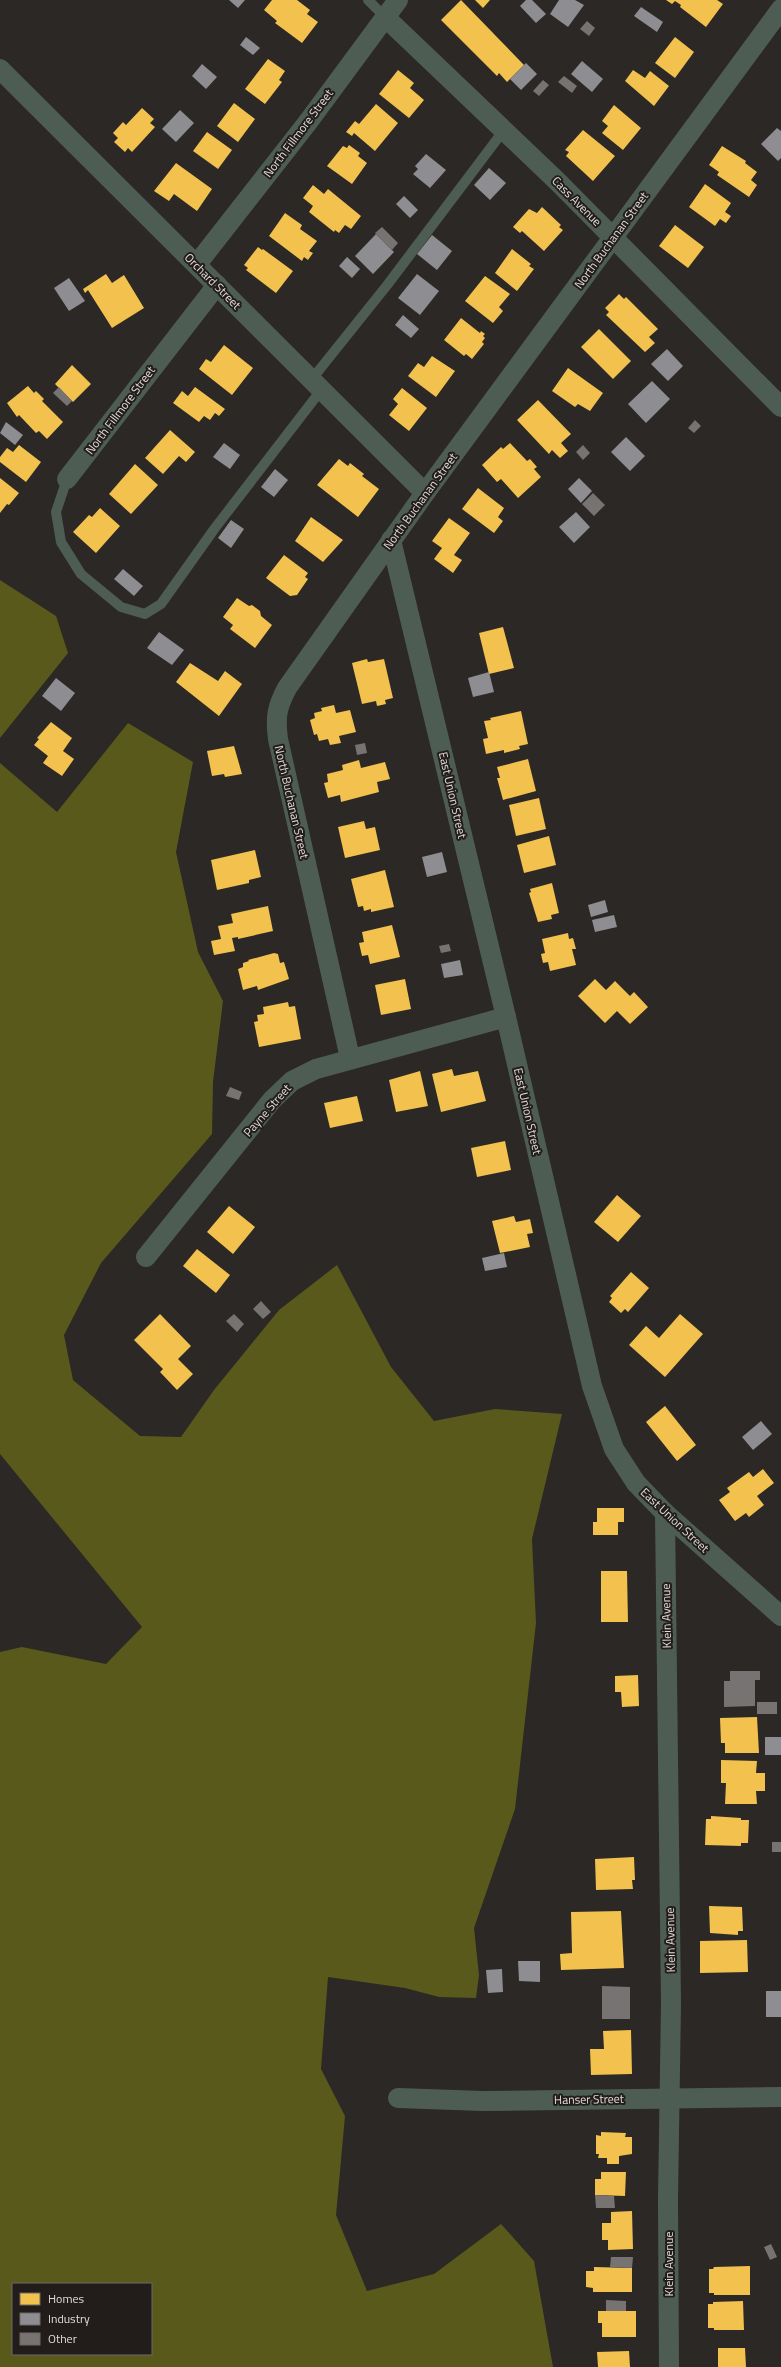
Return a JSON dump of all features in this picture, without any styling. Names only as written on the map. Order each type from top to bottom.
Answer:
[{"type":"street","name":"North Fillmore Street","points":[[197,264],[308,122],[398,0]]},
{"type":"street","name":"North Buchanan Street","points":[[350,1058],[275,720],[279,704],[287,688],[391,540],[781,9]]},
{"type":"street","name":"Cass Avenue","points":[[385,17],[504,130],[613,237],[781,407]]},
{"type":"street","name":"Orchard Street","points":[[0,69],[425,493]]},
{"type":"street","name":"North Fillmore Street","points":[[67,479],[217,284]]},
{"type":"street","name":"East Union Street","points":[[391,540],[506,1017],[592,1386],[605,1427],[624,1467],[665,1513],[781,1616]]},
{"type":"street","name":"Payne Street","points":[[146,1257],[282,1090],[303,1075],[350,1058],[506,1017]]},
{"type":"street","name":"Klein Avenue","points":[[665,1513],[671,2003],[669,2098],[669,2367]]},
{"type":"street","name":"Hanser Street","points":[[398,2098],[483,2101],[781,2097]]},
{"type":"lane","points":[[368,0],[385,17]]},
{"type":"lane","points":[[67,479],[56,512],[61,542],[81,574],[121,607],[145,614],[161,604],[388,284],[504,130]]},
{"type":"shaded area","points":[[0,580],[56,616],[68,653],[0,738]]},
{"type":"shaded area","points":[[128,723],[193,762],[176,852],[198,952],[223,1001],[213,1082],[212,1134],[101,1263],[64,1335],[73,1380],[140,1436],[181,1437],[214,1390],[279,1310],[337,1265],[391,1367],[434,1421],[495,1409],[562,1414],[532,1539],[536,1623],[515,1809],[474,1928],[479,1975],[476,1998],[439,1997],[405,1988],[328,1977],[321,2069],[345,2116],[336,2215],[367,2291],[434,2274],[501,2224],[534,2261],[553,2367],[0,2367],[0,1652],[22,1647],[106,1664],[142,1627],[0,1454],[0,763],[57,812]]},
{"type":"building: Homes","points":[[272,0],[297,0],[310,10],[307,14],[318,22],[302,43],[275,23],[277,21],[264,10]]},
{"type":"building: Homes","points":[[461,0],[524,65],[507,82],[499,73],[497,76],[441,20]]},
{"type":"building: Homes","points":[[475,0],[490,0],[483,8]]},
{"type":"building: Homes","points":[[666,0],[717,0],[723,4],[706,27],[680,7],[681,5],[675,1],[672,4]]},
{"type":"building: Homes","points":[[675,37],[694,52],[675,78],[655,63]]},
{"type":"building: Homes","points":[[268,59],[285,71],[279,80],[282,82],[265,104],[245,89]]},
{"type":"building: Homes","points":[[398,70],[414,83],[410,88],[424,100],[409,118],[379,94]]},
{"type":"building: Homes","points":[[633,70],[645,78],[650,71],[669,86],[654,106],[625,81]]},
{"type":"building: Homes","points":[[234,103],[255,119],[238,142],[217,126]]},
{"type":"building: Homes","points":[[376,104],[398,123],[375,151],[354,133],[352,136],[346,132],[355,121],[359,124]]},
{"type":"building: Homes","points":[[614,105],[641,128],[623,150],[602,133],[608,126],[602,121]]},
{"type":"building: Homes","points":[[142,108],[154,119],[150,123],[155,127],[132,152],[128,148],[125,152],[114,142],[118,138],[113,133],[123,122],[126,125]]},
{"type":"building: Homes","points":[[583,130],[615,156],[593,181],[566,156],[569,152],[565,150]]},
{"type":"building: Homes","points":[[207,132],[232,150],[218,169],[193,151]]},
{"type":"building: Homes","points":[[349,145],[360,153],[358,156],[367,163],[352,184],[327,166],[343,146],[347,148]]},
{"type":"building: Homes","points":[[722,146],[746,161],[745,163],[757,172],[751,180],[757,185],[749,197],[717,175],[719,172],[709,165]]},
{"type":"building: Homes","points":[[176,163],[212,189],[197,211],[174,194],[169,201],[154,191]]},
{"type":"building: Homes","points":[[705,184],[731,203],[725,212],[731,216],[726,223],[720,219],[715,226],[689,207]]},
{"type":"building: Homes","points":[[313,185],[324,194],[328,189],[361,216],[351,229],[345,225],[339,233],[335,230],[334,232],[309,212],[313,206],[303,198]]},
{"type":"building: Homes","points":[[542,207],[561,225],[559,227],[563,230],[544,251],[522,231],[520,233],[513,227],[529,209],[537,213]]},
{"type":"building: Homes","points":[[285,213],[302,225],[300,229],[317,241],[309,251],[313,253],[308,260],[304,257],[302,261],[269,236]]},
{"type":"building: Homes","points":[[675,225],[704,247],[688,268],[659,246]]},
{"type":"building: Homes","points":[[258,247],[293,271],[276,293],[246,270],[248,268],[244,265]]},
{"type":"building: Homes","points":[[512,249],[531,264],[529,266],[534,269],[517,291],[495,273]]},
{"type":"building: Homes","points":[[106,274],[112,283],[124,275],[144,308],[112,328],[88,290],[85,293],[83,289]]},
{"type":"building: Homes","points":[[485,276],[510,294],[499,307],[503,311],[493,323],[465,301]]},
{"type":"building: Homes","points":[[619,294],[624,299],[626,297],[658,329],[649,337],[655,343],[645,352],[606,315],[609,312],[605,308]]},
{"type":"building: Homes","points":[[461,318],[480,333],[481,331],[485,334],[483,336],[485,338],[482,342],[484,344],[472,359],[466,354],[464,356],[444,340]]},
{"type":"building: Homes","points":[[599,329],[631,361],[613,379],[581,347]]},
{"type":"building: Homes","points":[[224,345],[253,368],[232,395],[199,369],[206,359],[211,362]]},
{"type":"building: Homes","points":[[432,356],[455,371],[436,397],[408,376],[418,363],[424,367]]},
{"type":"building: Homes","points":[[72,365],[91,384],[73,402],[55,384]]},
{"type":"building: Homes","points":[[568,368],[603,393],[590,411],[578,404],[575,407],[552,391]]},
{"type":"building: Homes","points":[[28,386],[34,393],[36,391],[44,399],[42,401],[63,422],[47,439],[39,431],[36,433],[19,415],[17,417],[7,403]]},
{"type":"building: Homes","points":[[195,387],[225,409],[219,416],[215,413],[210,420],[204,416],[199,422],[173,403],[182,391],[188,396]]},
{"type":"building: Homes","points":[[402,388],[427,408],[409,431],[389,415],[398,404],[393,399]]},
{"type":"building: Homes","points":[[538,400],[571,434],[561,443],[568,451],[560,458],[552,450],[549,454],[517,420]]},
{"type":"building: Homes","points":[[170,430],[195,452],[186,462],[179,456],[163,474],[145,458]]},
{"type":"building: Homes","points":[[510,443],[527,461],[530,459],[537,467],[534,469],[541,477],[518,498],[501,479],[497,482],[482,465],[501,447],[503,449]]},
{"type":"building: Homes","points":[[19,445],[41,462],[26,482],[0,462],[0,457],[7,448],[13,452]]},
{"type":"building: Homes","points":[[339,459],[348,466],[350,463],[364,474],[362,476],[379,489],[358,517],[317,485]]},
{"type":"building: Homes","points":[[135,464],[158,485],[131,514],[109,494]]},
{"type":"building: Homes","points":[[0,478],[19,493],[0,513]]},
{"type":"building: Homes","points":[[478,488],[504,508],[498,517],[503,521],[494,533],[462,509]]},
{"type":"building: Homes","points":[[100,508],[120,526],[96,553],[73,532],[89,515],[92,517]]},
{"type":"building: Homes","points":[[311,517],[343,540],[323,562],[295,541]]},
{"type":"building: Homes","points":[[449,518],[470,533],[454,555],[462,560],[453,573],[434,559],[442,548],[432,541]]},
{"type":"building: Homes","points":[[284,555],[308,573],[305,577],[308,579],[297,595],[290,596],[266,578]]},
{"type":"building: Homes","points":[[237,598],[249,606],[252,605],[260,611],[261,616],[272,625],[255,648],[230,629],[233,625],[223,617]]},
{"type":"building: Homes","points":[[503,627],[514,668],[489,674],[479,633]]},
{"type":"building: Homes","points":[[367,659],[368,662],[384,659],[393,698],[385,700],[386,704],[377,706],[376,701],[362,704],[352,663]]},
{"type":"building: Homes","points":[[190,663],[218,681],[225,671],[242,684],[219,716],[176,682]]},
{"type":"building: Homes","points":[[334,705],[336,713],[350,710],[356,732],[339,736],[341,743],[330,745],[328,739],[319,741],[317,734],[314,735],[310,720],[315,718],[314,713],[322,711],[321,708]]},
{"type":"building: Homes","points":[[521,711],[528,744],[519,746],[520,749],[504,753],[504,750],[486,754],[483,739],[488,738],[484,721],[491,720],[490,718]]},
{"type":"building: Homes","points":[[51,722],[72,738],[63,751],[74,759],[62,776],[43,763],[48,756],[34,745],[39,739],[37,738]]},
{"type":"building: Homes","points":[[234,746],[242,774],[225,777],[224,774],[212,776],[207,751]]},
{"type":"building: Homes","points":[[528,759],[536,791],[503,800],[497,778],[500,778],[497,767]]},
{"type":"building: Homes","points":[[359,760],[361,768],[385,762],[390,779],[377,782],[379,792],[341,802],[340,795],[328,798],[324,783],[328,782],[327,774],[343,770],[342,765]]},
{"type":"building: Homes","points":[[539,798],[546,829],[516,836],[509,805]]},
{"type":"building: Homes","points":[[364,821],[366,829],[375,827],[380,850],[345,858],[338,827]]},
{"type":"building: Homes","points":[[549,836],[556,865],[524,873],[517,845]]},
{"type":"building: Homes","points":[[255,850],[261,877],[249,880],[249,883],[217,890],[211,860]]},
{"type":"building: Homes","points":[[385,870],[394,907],[371,912],[371,909],[364,911],[363,906],[358,907],[351,879]]},
{"type":"building: Homes","points":[[552,883],[559,913],[551,915],[552,919],[538,922],[529,893],[531,892],[530,889]]},
{"type":"building: Homes","points":[[268,906],[273,931],[238,939],[238,937],[232,938],[235,951],[214,955],[211,941],[221,939],[218,926],[233,923],[231,914]]},
{"type":"building: Homes","points":[[392,925],[400,957],[370,964],[368,955],[362,956],[359,943],[364,942],[362,932]]},
{"type":"building: Homes","points":[[568,933],[569,939],[573,938],[576,949],[572,949],[576,965],[550,971],[548,962],[543,963],[541,954],[545,953],[542,939]]},
{"type":"building: Homes","points":[[274,953],[278,954],[280,963],[284,962],[289,979],[258,990],[257,986],[243,990],[238,969],[243,967],[243,963],[249,961],[248,960]]},
{"type":"building: Homes","points":[[405,979],[411,1009],[381,1015],[375,985]]},
{"type":"building: Homes","points":[[595,979],[606,990],[615,981],[630,996],[634,992],[648,1007],[630,1024],[617,1011],[605,1023],[578,996]]},
{"type":"building: Homes","points":[[288,1002],[289,1007],[295,1006],[301,1039],[259,1047],[254,1022],[258,1021],[257,1015],[264,1014],[263,1007]]},
{"type":"building: Homes","points":[[452,1069],[454,1076],[478,1071],[486,1101],[441,1112],[432,1074]]},
{"type":"building: Homes","points":[[420,1071],[428,1106],[396,1112],[389,1080]]},
{"type":"building: Homes","points":[[357,1096],[363,1121],[330,1128],[324,1103]]},
{"type":"building: Homes","points":[[505,1141],[511,1170],[477,1177],[471,1148]]},
{"type":"building: Homes","points":[[617,1195],[641,1216],[618,1242],[594,1222]]},
{"type":"building: Homes","points":[[229,1206],[255,1227],[233,1254],[207,1232]]},
{"type":"building: Homes","points":[[514,1216],[516,1222],[530,1219],[533,1233],[527,1234],[530,1247],[500,1253],[492,1221]]},
{"type":"building: Homes","points":[[197,1249],[230,1275],[216,1293],[183,1266]]},
{"type":"building: Homes","points":[[631,1272],[649,1288],[628,1312],[625,1309],[621,1313],[609,1302],[612,1298],[610,1296]]},
{"type":"building: Homes","points":[[160,1314],[191,1346],[178,1359],[193,1374],[177,1390],[160,1372],[163,1369],[134,1340]]},
{"type":"building: Homes","points":[[680,1314],[703,1334],[665,1377],[629,1345],[646,1326],[659,1338]]},
{"type":"building: Homes","points":[[665,1406],[696,1445],[677,1461],[646,1422]]},
{"type":"building: Homes","points":[[763,1469],[774,1483],[757,1496],[764,1505],[749,1517],[746,1513],[735,1521],[719,1500],[730,1492],[727,1488],[749,1472],[753,1477]]},
{"type":"building: Homes","points":[[597,1508],[624,1508],[624,1522],[618,1522],[618,1535],[593,1535],[593,1522],[597,1522]]},
{"type":"building: Homes","points":[[601,1571],[627,1571],[628,1622],[601,1622]]},
{"type":"building: Homes","points":[[638,1675],[639,1706],[622,1707],[621,1692],[615,1692],[615,1676]]},
{"type":"building: Homes","points":[[757,1717],[759,1753],[725,1753],[725,1743],[721,1743],[720,1718]]},
{"type":"building: Homes","points":[[721,1760],[757,1761],[756,1773],[765,1773],[765,1791],[756,1791],[757,1804],[725,1804],[726,1783],[721,1783]]},
{"type":"building: Homes","points":[[711,1816],[749,1820],[748,1843],[741,1843],[741,1846],[705,1845],[706,1819],[711,1819]]},
{"type":"building: Homes","points":[[634,1857],[635,1880],[632,1880],[633,1889],[596,1890],[595,1859]]},
{"type":"building: Homes","points":[[709,1906],[742,1907],[743,1931],[738,1931],[738,1935],[710,1933]]},
{"type":"building: Homes","points":[[621,1911],[624,1968],[561,1970],[560,1954],[572,1953],[571,1912]]},
{"type":"building: Homes","points":[[747,1940],[748,1972],[700,1973],[700,1941]]},
{"type":"building: Homes","points":[[631,2030],[632,2074],[591,2075],[590,2049],[604,2049],[603,2031]]},
{"type":"building: Homes","points":[[601,2132],[626,2133],[625,2137],[632,2137],[632,2154],[619,2156],[619,2164],[607,2164],[607,2158],[598,2158],[599,2154],[596,2154],[596,2135],[601,2136]]},
{"type":"building: Homes","points":[[601,2172],[626,2172],[625,2196],[595,2195],[595,2179],[601,2179]]},
{"type":"building: Homes","points":[[632,2211],[633,2249],[608,2250],[608,2240],[602,2240],[602,2223],[611,2223],[611,2212]]},
{"type":"building: Homes","points":[[750,2266],[750,2295],[714,2295],[714,2293],[709,2293],[709,2269],[713,2269],[714,2267]]},
{"type":"building: Homes","points":[[594,2267],[632,2268],[632,2292],[593,2292],[593,2288],[586,2287],[586,2271],[594,2271]]},
{"type":"building: Homes","points":[[743,2301],[744,2330],[714,2330],[714,2328],[708,2328],[708,2304],[713,2304],[713,2302]]},
{"type":"building: Homes","points":[[598,2311],[636,2311],[636,2337],[602,2337],[602,2323],[598,2323]]},
{"type":"building: Homes","points":[[718,2348],[745,2348],[746,2367],[718,2367]]},
{"type":"building: Homes","points":[[629,2351],[630,2367],[598,2367],[597,2352]]},
{"type":"building: Industry","points":[[229,0],[245,0],[238,8]]},
{"type":"building: Industry","points":[[526,0],[532,0],[546,14],[536,23],[520,6]]},
{"type":"building: Industry","points":[[559,0],[575,0],[584,5],[568,27],[550,14]]},
{"type":"building: Industry","points":[[641,7],[663,22],[657,32],[634,16]]},
{"type":"building: Industry","points":[[246,37],[260,48],[253,55],[240,45]]},
{"type":"building: Industry","points":[[582,61],[603,79],[592,92],[571,74]]},
{"type":"building: Industry","points":[[526,63],[537,74],[521,90],[510,79]]},
{"type":"building: Industry","points":[[202,64],[217,77],[206,89],[192,76]]},
{"type":"building: Industry","points":[[180,110],[194,123],[176,142],[162,129]]},
{"type":"building: Industry","points":[[777,128],[781,131],[781,158],[778,161],[761,144]]},
{"type":"building: Industry","points":[[426,154],[446,170],[430,188],[413,174],[418,169],[415,166]]},
{"type":"building: Industry","points":[[489,168],[506,183],[490,200],[474,185]]},
{"type":"building: Industry","points":[[404,196],[418,210],[410,218],[396,204]]},
{"type":"building: Industry","points":[[376,234],[394,252],[373,274],[355,256]]},
{"type":"building: Industry","points":[[432,235],[452,251],[437,270],[417,254]]},
{"type":"building: Industry","points":[[347,257],[360,269],[352,278],[339,266]]},
{"type":"building: Industry","points":[[417,274],[439,291],[420,315],[398,298]]},
{"type":"building: Industry","points":[[69,278],[85,301],[69,311],[54,288]]},
{"type":"building: Industry","points":[[403,315],[419,329],[411,338],[395,325]]},
{"type":"building: Industry","points":[[667,349],[683,366],[668,381],[651,364]]},
{"type":"building: Industry","points":[[652,381],[670,399],[646,423],[628,404]]},
{"type":"building: Industry","points":[[6,422],[23,435],[15,445],[0,433]]},
{"type":"building: Industry","points":[[626,437],[645,456],[630,471],[611,452]]},
{"type":"building: Industry","points":[[224,443],[240,455],[230,469],[213,457]]},
{"type":"building: Industry","points":[[275,469],[288,480],[274,497],[261,487]]},
{"type":"building: Industry","points":[[579,478],[592,491],[581,503],[568,489]]},
{"type":"building: Industry","points":[[576,512],[590,527],[574,543],[559,527]]},
{"type":"building: Industry","points":[[231,520],[244,529],[231,548],[218,538]]},
{"type":"building: Industry","points":[[123,569],[143,586],[134,596],[114,579]]},
{"type":"building: Industry","points":[[159,632],[184,650],[172,665],[147,648]]},
{"type":"building: Industry","points":[[489,672],[494,692],[473,697],[468,678]]},
{"type":"building: Industry","points":[[56,678],[75,693],[61,711],[42,696]]},
{"type":"building: Industry","points":[[442,852],[447,872],[427,877],[422,857]]},
{"type":"building: Industry","points":[[605,900],[608,912],[591,917],[588,905]]},
{"type":"building: Industry","points":[[614,915],[617,927],[595,932],[592,920]]},
{"type":"building: Industry","points":[[460,960],[463,975],[444,978],[441,964]]},
{"type":"building: Industry","points":[[504,1253],[507,1267],[485,1271],[482,1258]]},
{"type":"building: Industry","points":[[761,1421],[772,1434],[753,1450],[742,1437]]},
{"type":"building: Industry","points":[[765,1737],[781,1737],[781,1755],[765,1755]]},
{"type":"building: Industry","points":[[518,1961],[540,1961],[540,1982],[519,1981]]},
{"type":"building: Industry","points":[[502,1969],[503,1992],[488,1993],[486,1970]]},
{"type":"building: Industry","points":[[766,1991],[781,1991],[781,2017],[766,2017]]},
{"type":"building: Other","points":[[587,21],[595,28],[589,36],[580,29]]},
{"type":"building: Other","points":[[564,76],[577,86],[572,93],[558,82]]},
{"type":"building: Other","points":[[543,80],[549,85],[539,96],[533,91]]},
{"type":"building: Other","points":[[382,227],[398,243],[392,250],[375,233]]},
{"type":"building: Other","points":[[59,387],[72,401],[67,406],[53,393]]},
{"type":"building: Other","points":[[695,420],[701,426],[694,433],[688,428]]},
{"type":"building: Other","points":[[583,445],[590,453],[583,460],[576,452]]},
{"type":"building: Other","points":[[593,493],[605,505],[594,516],[582,504]]},
{"type":"building: Other","points":[[365,743],[367,753],[357,755],[355,745]]},
{"type":"building: Other","points":[[449,944],[451,951],[441,953],[439,946]]},
{"type":"building: Other","points":[[230,1087],[242,1092],[239,1100],[226,1096]]},
{"type":"building: Other","points":[[261,1301],[271,1312],[263,1319],[253,1309]]},
{"type":"building: Other","points":[[234,1314],[244,1324],[237,1332],[226,1321]]},
{"type":"building: Other","points":[[730,1671],[760,1671],[760,1680],[755,1680],[755,1706],[724,1707],[724,1681],[730,1681]]},
{"type":"building: Other","points":[[757,1702],[777,1702],[777,1714],[757,1714]]},
{"type":"building: Other","points":[[772,1842],[781,1842],[781,1852],[772,1852]]},
{"type":"building: Other","points":[[602,1986],[630,1987],[630,2019],[602,2019]]},
{"type":"building: Other","points":[[595,2195],[614,2196],[615,2208],[596,2208]]},
{"type":"building: Other","points":[[771,2244],[777,2257],[770,2260],[764,2247]]},
{"type":"building: Other","points":[[611,2257],[633,2257],[632,2268],[610,2267]]},
{"type":"building: Other","points":[[606,2300],[626,2301],[626,2311],[606,2311]]}]
